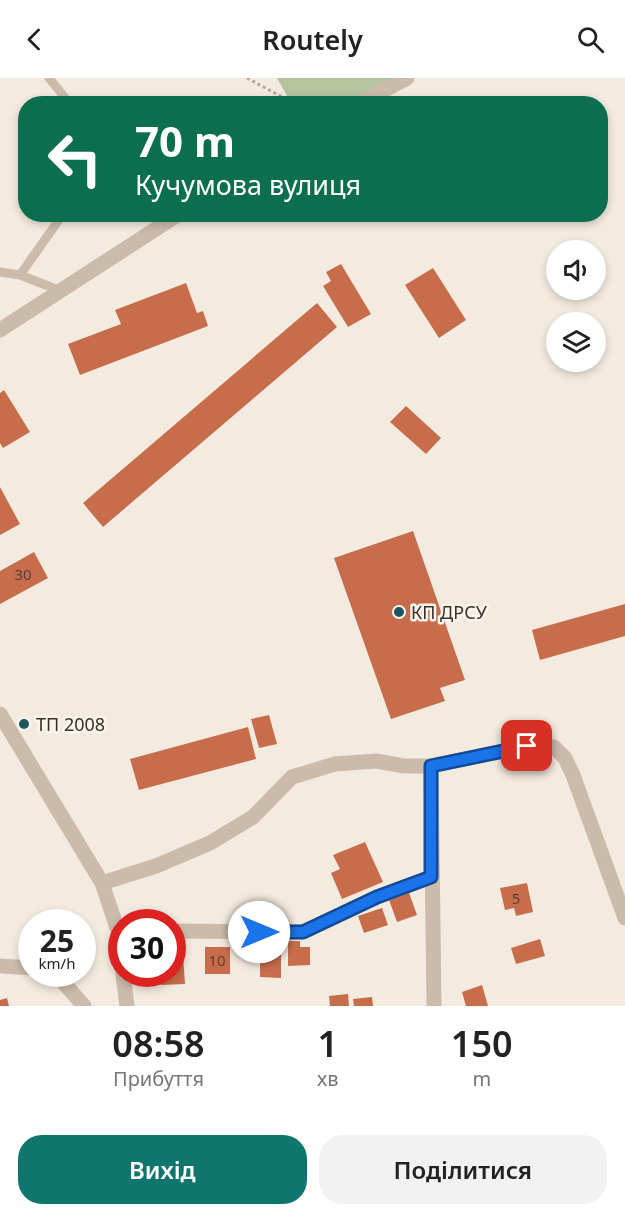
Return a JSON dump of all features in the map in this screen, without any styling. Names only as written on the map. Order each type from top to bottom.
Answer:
[{"type":"street","points":[[373,96],[407,78]]},
{"type":"street","points":[[0,330],[167,222]]},
{"type":"street","points":[[0,714],[102,883],[112,909]]},
{"type":"street","points":[[102,883],[156,866],[210,843],[253,817],[292,777],[335,764],[376,761],[404,766],[431,766],[527,746],[554,747],[565,758],[573,775],[625,918]]},
{"type":"street","points":[[431,766],[434,1006]]},
{"type":"street","points":[[186,931],[303,932],[377,897],[431,877]]},
{"type":"street","points":[[0,966],[18,967]]},
{"type":"street","points":[[67,987],[84,1006]]},
{"type":"street","points":[[125,987],[127,1006]]},
{"type":"lane","points":[[49,78],[64,96]]},
{"type":"lane","points":[[20,275],[57,222]]},
{"type":"lane","points":[[0,272],[20,275],[61,291]]},
{"type":"path","points":[[246,78],[280,96]]},
{"type":"green space","points":[[277,78],[398,78],[365,96],[287,96]]},
{"type":"building","points":[[341,264],[371,314],[348,327],[323,286],[331,281],[326,272]]},
{"type":"building","points":[[433,268],[466,320],[439,338],[405,285]]},
{"type":"building","points":[[186,283],[197,313],[203,311],[208,326],[80,375],[68,344],[121,324],[115,310]]},
{"type":"building","points":[[317,303],[337,327],[103,527],[83,503]]},
{"type":"building","points":[[4,390],[30,432],[3,448],[0,443],[0,393]]},
{"type":"building","points":[[406,406],[441,438],[426,454],[390,422]]},
{"type":"building","points":[[0,487],[20,524],[0,535]]},
{"type":"building","points":[[413,531],[465,680],[440,688],[445,701],[391,719],[334,558]]},
{"type":"building","points":[[34,552],[48,578],[0,604],[0,571]]},
{"type":"building","points":[[625,604],[625,636],[540,660],[532,630]]},
{"type":"building","points":[[269,715],[277,744],[259,748],[251,719]]},
{"type":"building","points":[[248,727],[256,759],[139,790],[130,759]]},
{"type":"building","points":[[365,842],[383,882],[342,899],[331,873],[340,869],[333,855]]},
{"type":"building","points":[[527,883],[533,912],[516,916],[514,908],[505,910],[500,888]]},
{"type":"building","points":[[408,890],[417,915],[397,922],[388,897]]},
{"type":"building","points":[[382,908],[388,925],[364,933],[358,916]]},
{"type":"building","points":[[540,939],[545,956],[516,964],[511,948]]},
{"type":"building","points":[[288,941],[300,941],[300,947],[310,947],[310,965],[288,966]]},
{"type":"building","points":[[260,942],[281,943],[281,978],[260,977]]},
{"type":"building","points":[[205,947],[230,947],[230,974],[205,974]]},
{"type":"building","points":[[482,985],[488,1006],[466,1006],[462,992]]},
{"type":"building","points":[[348,994],[349,1006],[330,1006],[329,996]]},
{"type":"building","points":[[372,997],[373,1006],[354,1006],[353,999]]},
{"type":"building","points":[[7,998],[9,1006],[0,1006],[0,1000]]},
{"type":"place","name":"КП ДРСУ","points":[[399,612]]},
{"type":"place","name":"ТП 2008","points":[[24,724]]},
{"type":"route","points":[[259,932],[303,932],[377,897],[431,877],[431,766],[527,746]]}]
